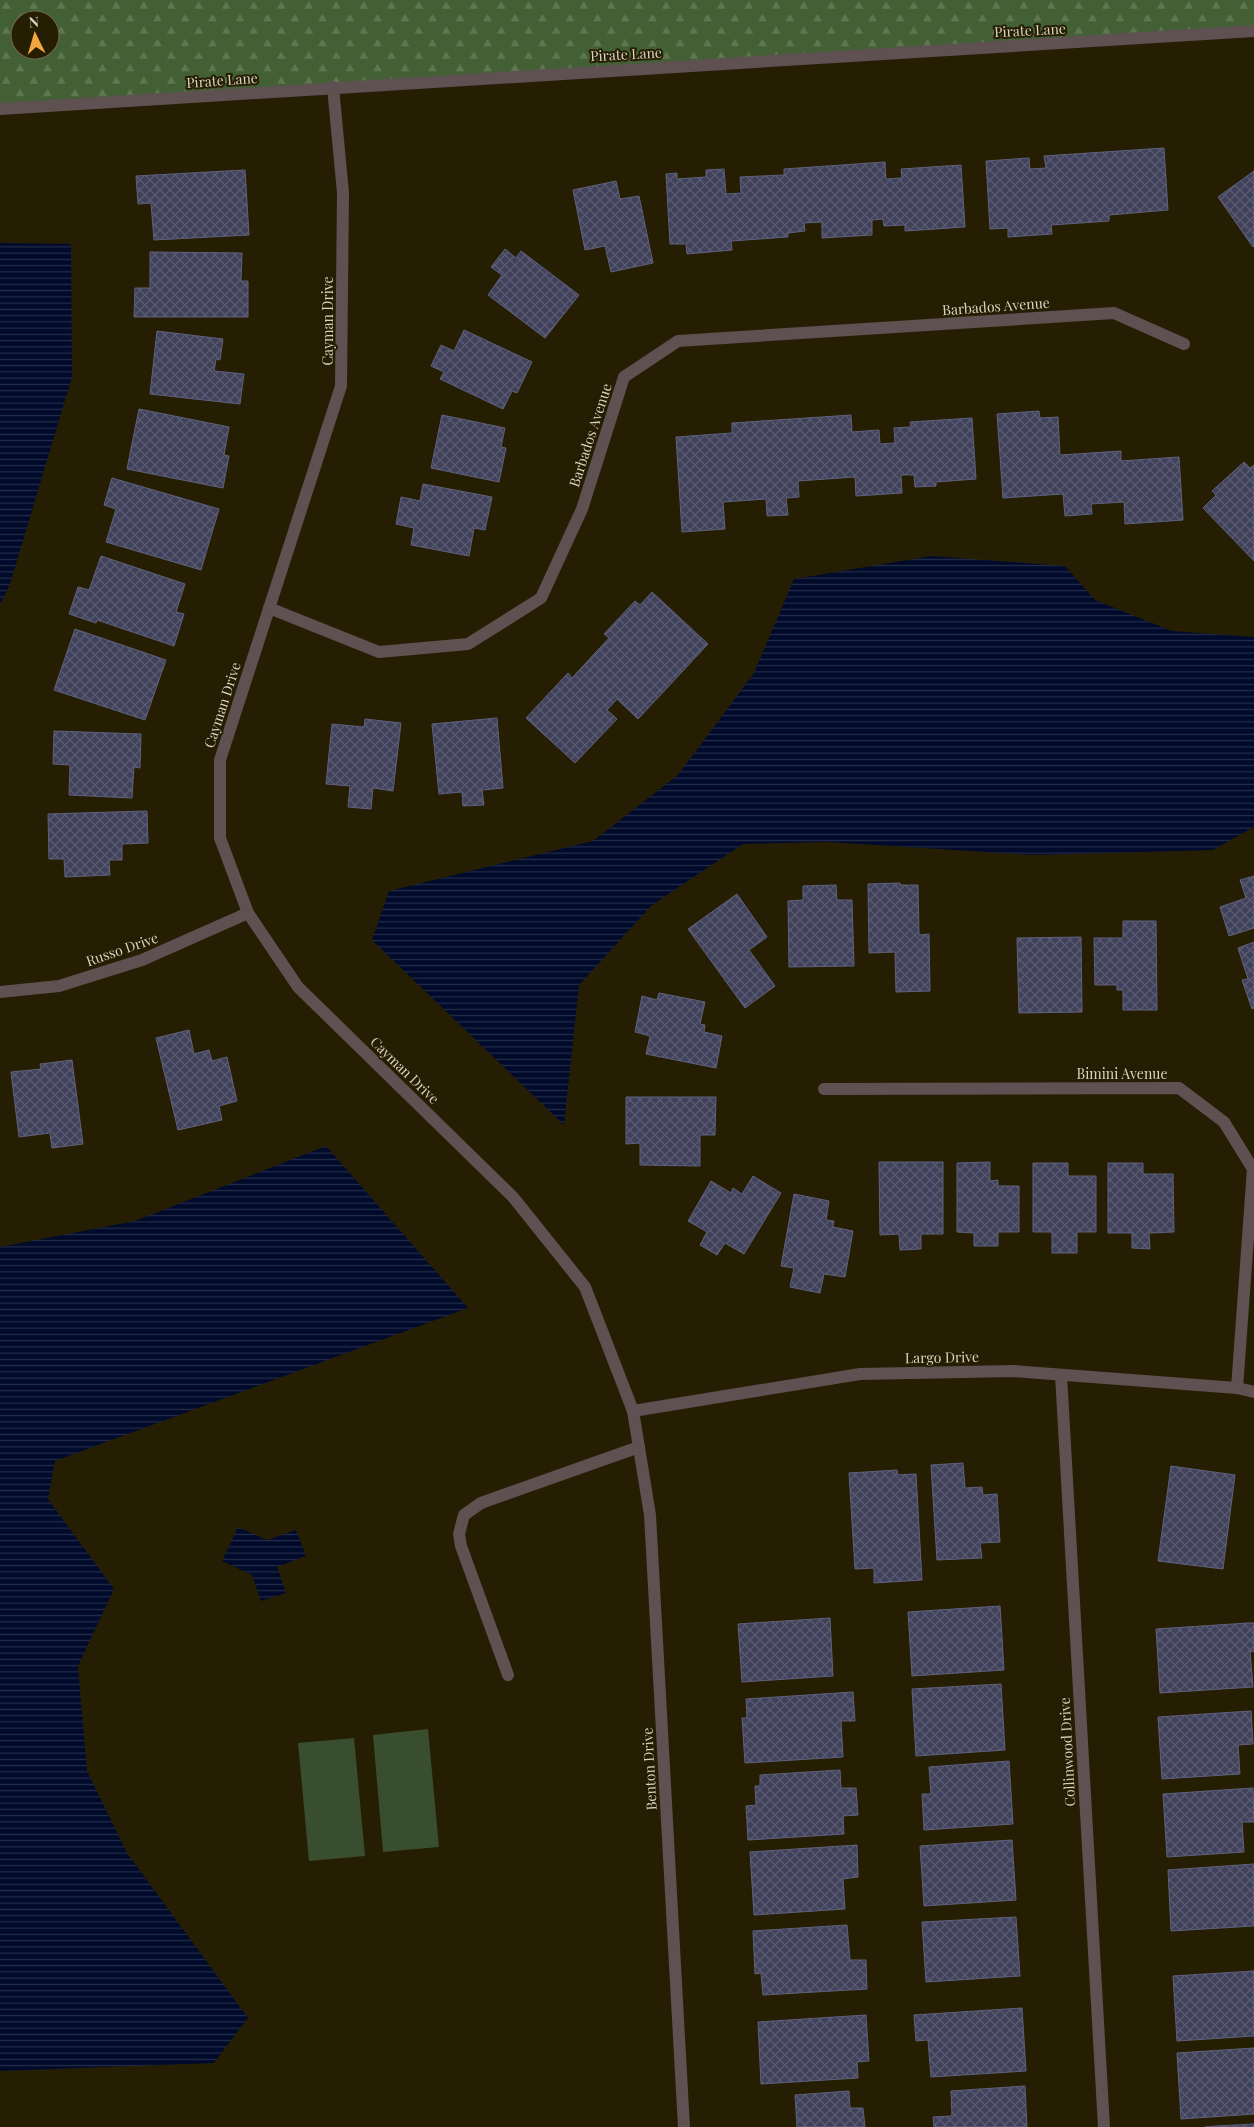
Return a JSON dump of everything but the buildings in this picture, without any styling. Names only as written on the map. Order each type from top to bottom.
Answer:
[{"type":"street","name":"Pirate Lane","points":[[0,110],[333,87],[1254,31]]},
{"type":"street","name":"Cayman Drive","points":[[333,87],[342,193],[341,386],[220,760],[220,838],[248,913],[298,987],[513,1197],[586,1287],[633,1411]]},
{"type":"street","name":"Barbados Avenue","points":[[270,608],[379,652],[468,644],[541,598],[582,510],[624,378],[678,341],[1114,313],[1184,344]]},
{"type":"street","name":"Russo Drive","points":[[0,992],[59,986],[142,960],[248,913]]},
{"type":"street","name":"Bimini Avenue","points":[[824,1089],[1179,1088],[1224,1122],[1252,1169],[1237,1388]]},
{"type":"street","name":"Largo Drive","points":[[633,1411],[860,1374],[1013,1371],[1237,1388],[1254,1392]]},
{"type":"street","name":"Collinwood Drive","points":[[1061,1375],[1104,2127]]},
{"type":"street","name":"Benton Drive","points":[[633,1411],[650,1515],[684,2127]]},
{"type":"street","points":[[508,1675],[461,1546],[459,1534],[464,1515],[480,1503],[639,1447]]},
{"type":"green space","points":[[0,0],[1254,0],[1254,31],[0,109]]},
{"type":"green space","points":[[428,1729],[439,1847],[383,1852],[373,1735]]},
{"type":"green space","points":[[354,1738],[365,1856],[309,1861],[298,1743]]},
{"type":"water","points":[[0,243],[71,244],[72,377],[10,584],[0,605]]},
{"type":"water","points":[[931,556],[1065,566],[1095,600],[1172,631],[1254,637],[1254,827],[1213,850],[1032,855],[828,842],[743,844],[652,905],[579,985],[564,1125],[372,940],[389,891],[593,841],[678,775],[754,673],[794,579]]},
{"type":"water","points":[[326,1146],[468,1308],[55,1461],[48,1499],[114,1589],[78,1666],[87,1771],[127,1853],[248,2018],[214,2063],[0,2071],[0,1247],[135,1221]]},
{"type":"water","points":[[238,1527],[267,1540],[296,1530],[306,1556],[277,1567],[286,1593],[261,1601],[252,1575],[222,1561]]}]
